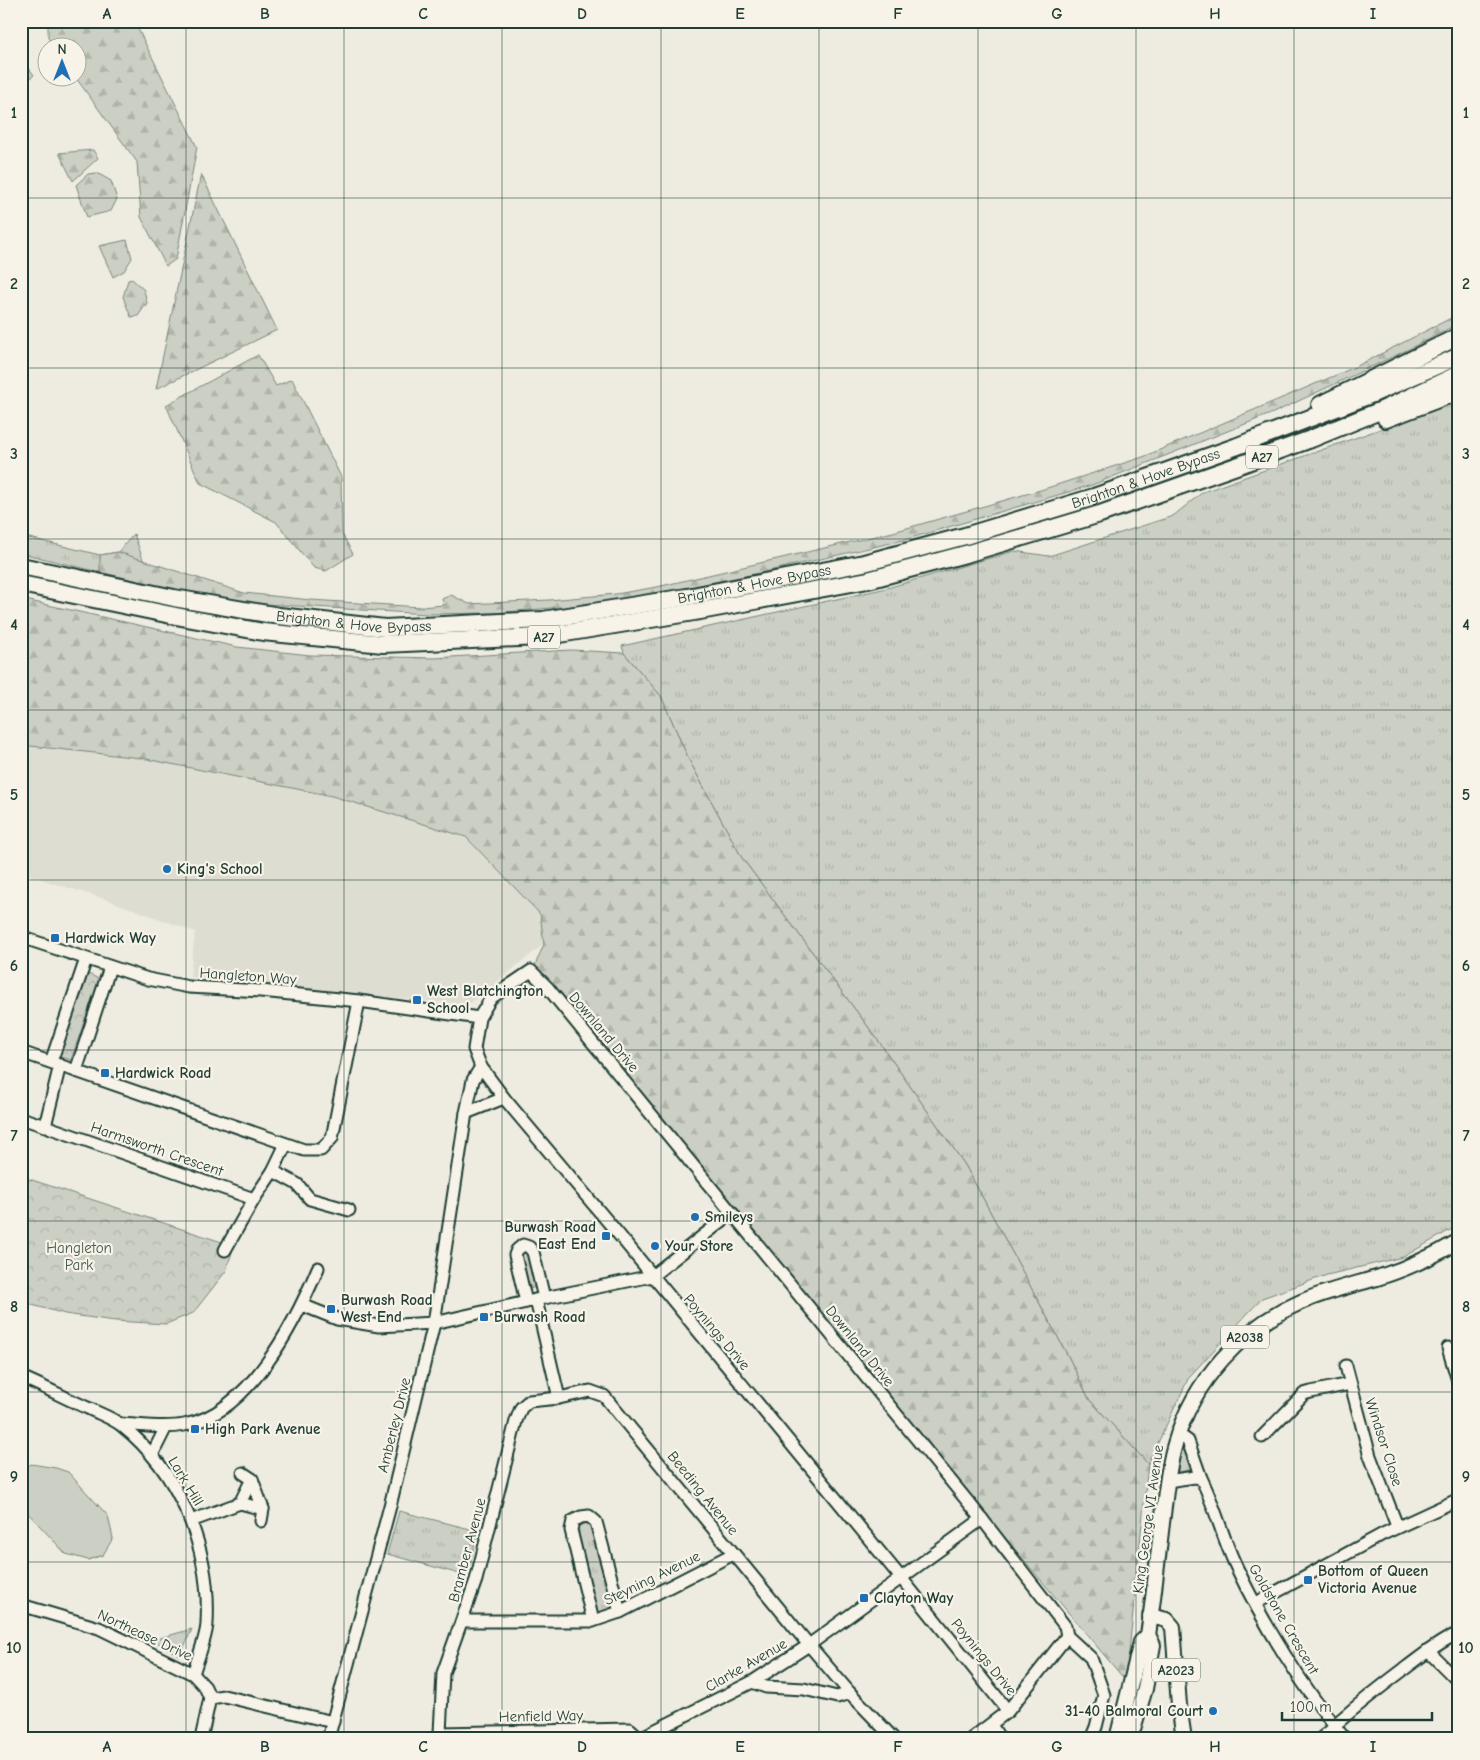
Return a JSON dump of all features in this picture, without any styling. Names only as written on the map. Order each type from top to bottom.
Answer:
[{"type":"highway","name":"A27","points":[[1236,447],[1459,336]]},
{"type":"highway","name":"Brighton & Hove Bypass","points":[[21,566],[174,598],[279,616],[385,628],[543,620],[687,597],[864,563],[965,536],[1078,502],[1236,447],[1375,393],[1459,356]]},
{"type":"highway","name":"Brighton & Hove Bypass","points":[[21,584],[263,632],[383,644],[540,637],[710,609],[868,580],[969,553],[1100,514],[1311,439],[1382,410],[1459,374]]},
{"type":"highway","name":"A27","points":[[1311,439],[1386,419],[1459,391]]},
{"type":"main road","name":"King George VI Avenue","points":[[1130,1739],[1145,1689],[1153,1645],[1148,1635],[1167,1481],[1178,1434],[1191,1405],[1207,1378],[1238,1343],[1263,1323],[1300,1302],[1411,1266],[1459,1241]]},
{"type":"main road","name":"A2023","points":[[1150,1616],[1167,1620],[1173,1628],[1178,1706],[1184,1739]]},
{"type":"main road","name":"King George VI Avenue","points":[[1117,1739],[1141,1642],[1148,1635]]},
{"type":"street","name":"Hangleton Way","points":[[21,938],[148,979],[189,987],[261,991],[359,1000],[479,1018]]},
{"type":"street","points":[[21,1118],[46,1126],[55,1064],[86,959]]},
{"type":"street","points":[[76,1071],[110,967]]},
{"type":"street","name":"Poynings Drive","points":[[531,972],[490,998],[479,1018],[474,1049],[481,1068],[902,1579],[1008,1711]]},
{"type":"street","name":"Downland Drive","points":[[531,972],[554,996],[982,1519],[1065,1626],[1067,1636]]},
{"type":"street","points":[[21,1052],[304,1150],[321,1150],[332,1138],[359,1000]]},
{"type":"street","name":"Amberley Drive","points":[[328,1739],[390,1506],[434,1323],[466,1113],[473,1080],[481,1068]]},
{"type":"street","points":[[466,1113],[504,1098]]},
{"type":"street","name":"Harmsworth Crescent","points":[[51,1128],[254,1199]]},
{"type":"street","points":[[224,1250],[273,1171],[286,1144]]},
{"type":"street","points":[[273,1171],[298,1184],[310,1199],[349,1210]]},
{"type":"street","points":[[302,1305],[337,1319],[379,1326],[434,1323],[652,1276],[732,1213]]},
{"type":"street","points":[[120,1424],[166,1427],[185,1425],[207,1418],[231,1402],[262,1370],[302,1305],[318,1268]]},
{"type":"street","points":[[535,1300],[559,1398]]},
{"type":"street","points":[[1448,1348],[1459,1384]]},
{"type":"street","name":"Windsor Close","points":[[1346,1366],[1370,1456],[1397,1526]]},
{"type":"street","name":"Lark Hill","points":[[21,1377],[120,1424],[152,1455],[171,1482],[192,1521],[202,1560],[207,1598],[207,1625],[193,1674]]},
{"type":"street","points":[[1262,1437],[1304,1394],[1350,1384]]},
{"type":"street","name":"Beeding Avenue","points":[[559,1398],[590,1391],[604,1396],[809,1645]]},
{"type":"street","name":"Bramber Avenue","points":[[441,1736],[443,1673],[476,1580],[516,1421],[521,1408],[529,1402],[559,1398]]},
{"type":"street","points":[[152,1455],[166,1427]]},
{"type":"street","name":"Goldstone Crescent","points":[[1178,1434],[1188,1441],[1234,1562],[1271,1632],[1321,1709],[1345,1739]]},
{"type":"street","points":[[240,1503],[248,1476],[263,1508],[261,1521]]},
{"type":"street","points":[[1167,1481],[1195,1477],[1201,1478]]},
{"type":"street","points":[[1256,1603],[1397,1526],[1459,1499]]},
{"type":"street","points":[[192,1521],[240,1503],[263,1508]]},
{"type":"street","points":[[593,1621],[571,1530],[573,1521],[581,1517],[589,1516],[596,1522],[620,1612]]},
{"type":"street","points":[[809,1645],[982,1519]]},
{"type":"street","name":"Steyning Avenue","points":[[463,1621],[593,1621],[620,1612],[733,1554]]},
{"type":"street","name":"Northease Drive","points":[[21,1605],[100,1628],[193,1674],[205,1687],[210,1698]]},
{"type":"street","points":[[1320,1739],[1358,1705],[1428,1651],[1449,1637],[1459,1633]]},
{"type":"street","points":[[971,1739],[991,1726],[1008,1711],[1067,1636],[1091,1658],[1104,1695],[1096,1727],[1090,1739]]},
{"type":"street","name":"Clarke Avenue","points":[[639,1738],[752,1682],[809,1645],[850,1693],[894,1739]]},
{"type":"street","points":[[1428,1651],[1459,1682]]},
{"type":"street","points":[[752,1682],[766,1687],[804,1689],[838,1697],[850,1693]]},
{"type":"street","points":[[201,1739],[210,1698],[224,1696],[333,1722]]},
{"type":"street","points":[[991,1726],[1000,1739]]},
{"type":"street","name":"Henfield Way","points":[[441,1736],[630,1729],[639,1738]]},
{"type":"shaded area","points":[[21,745],[141,758],[332,796],[466,837],[540,914],[544,944],[468,1005],[190,977],[195,932],[111,901],[21,873]]},
{"type":"green space","points":[[48,21],[134,21],[197,147],[176,259],[166,266],[141,217],[137,162],[83,88],[88,88],[88,38],[48,38]]},
{"type":"green space","points":[[21,58],[34,75],[23,84],[21,81]]},
{"type":"green space","points":[[93,150],[98,158],[73,181],[59,153]]},
{"type":"green space","points":[[97,173],[111,181],[117,199],[111,211],[87,217],[76,185],[88,174]]},
{"type":"green space","points":[[201,174],[277,330],[156,389]]},
{"type":"green space","points":[[127,240],[132,258],[124,271],[113,277],[99,246]]},
{"type":"green space","points":[[132,279],[144,290],[147,303],[138,316],[131,317],[123,297],[128,280]]},
{"type":"green space","points":[[1459,314],[1459,323],[1409,349],[1273,413],[1092,485],[904,540],[720,582],[584,605],[495,613],[426,614],[249,603],[188,593],[100,572],[100,555],[118,552],[244,593],[311,600],[421,607],[444,605],[442,599],[451,595],[469,604],[616,594],[657,587],[893,532],[1044,489],[1143,457],[1355,367]]},
{"type":"green space","points":[[258,355],[276,386],[292,379],[341,477],[342,534],[353,554],[326,571],[314,568],[276,522],[200,483],[166,405]]},
{"type":"green space","points":[[1459,401],[1459,1225],[1403,1257],[1327,1275],[1262,1298],[1189,1377],[1148,1464],[1089,1399],[1069,1358],[965,1165],[875,1036],[742,858],[689,760],[661,696],[624,653],[622,646],[887,588],[1014,551],[1049,556],[1173,516],[1203,492]]},
{"type":"green space","points":[[134,534],[152,585],[21,553],[21,536],[100,555],[118,552]]},
{"type":"green space","points":[[21,599],[237,647],[310,655],[434,658],[571,650],[624,653],[661,696],[689,760],[742,858],[875,1036],[965,1165],[1069,1358],[1089,1399],[1148,1464],[1126,1681],[531,975],[544,944],[540,914],[466,837],[332,796],[141,758],[21,745]]},
{"type":"green space","points":[[86,973],[99,979],[71,1060],[58,1056]]},
{"type":"green space","name":"Hangleton Park","points":[[29,1179],[234,1246],[226,1271],[193,1313],[166,1324],[115,1321],[65,1314],[21,1302],[21,1204]]},
{"type":"green space","points":[[523,1250],[529,1252],[537,1287],[528,1289],[520,1254]]},
{"type":"green space","points":[[1185,1447],[1193,1469],[1180,1472],[1178,1470],[1181,1449]]},
{"type":"green space","points":[[31,1464],[68,1472],[108,1516],[113,1538],[103,1555],[88,1560],[66,1554],[26,1511],[21,1484],[21,1472]]},
{"type":"green space","points":[[399,1511],[478,1531],[467,1576],[387,1554]]},
{"type":"green space","points":[[587,1519],[592,1526],[613,1605],[607,1614],[597,1610],[574,1529],[576,1523]]},
{"type":"green space","points":[[192,1629],[180,1656],[153,1640]]},
{"type":"green space","points":[[607,1734],[609,1739],[457,1739],[459,1736]]},
{"type":"place","name":"King's School","points":[[167,869]]},
{"type":"place","name":"Hardwick Way","points":[[55,938]]},
{"type":"place","name":"West Blatchington School","points":[[417,1000]]},
{"type":"place","name":"Hardwick Road","points":[[105,1073]]},
{"type":"place","name":"Smileys","points":[[695,1217]]},
{"type":"place","name":"Burwash Road East End","points":[[606,1236]]},
{"type":"place","name":"Your Store","points":[[655,1246]]},
{"type":"place","name":"Burwash Road West End","points":[[331,1309]]},
{"type":"place","name":"Burwash Road","points":[[484,1317]]},
{"type":"place","name":"High Park Avenue","points":[[195,1429]]},
{"type":"place","name":"Bottom of Queen Victoria Avenue","points":[[1308,1580]]},
{"type":"place","name":"Clayton Way","points":[[864,1598]]},
{"type":"place","name":"31-40 Balmoral Court","points":[[1213,1711]]}]
